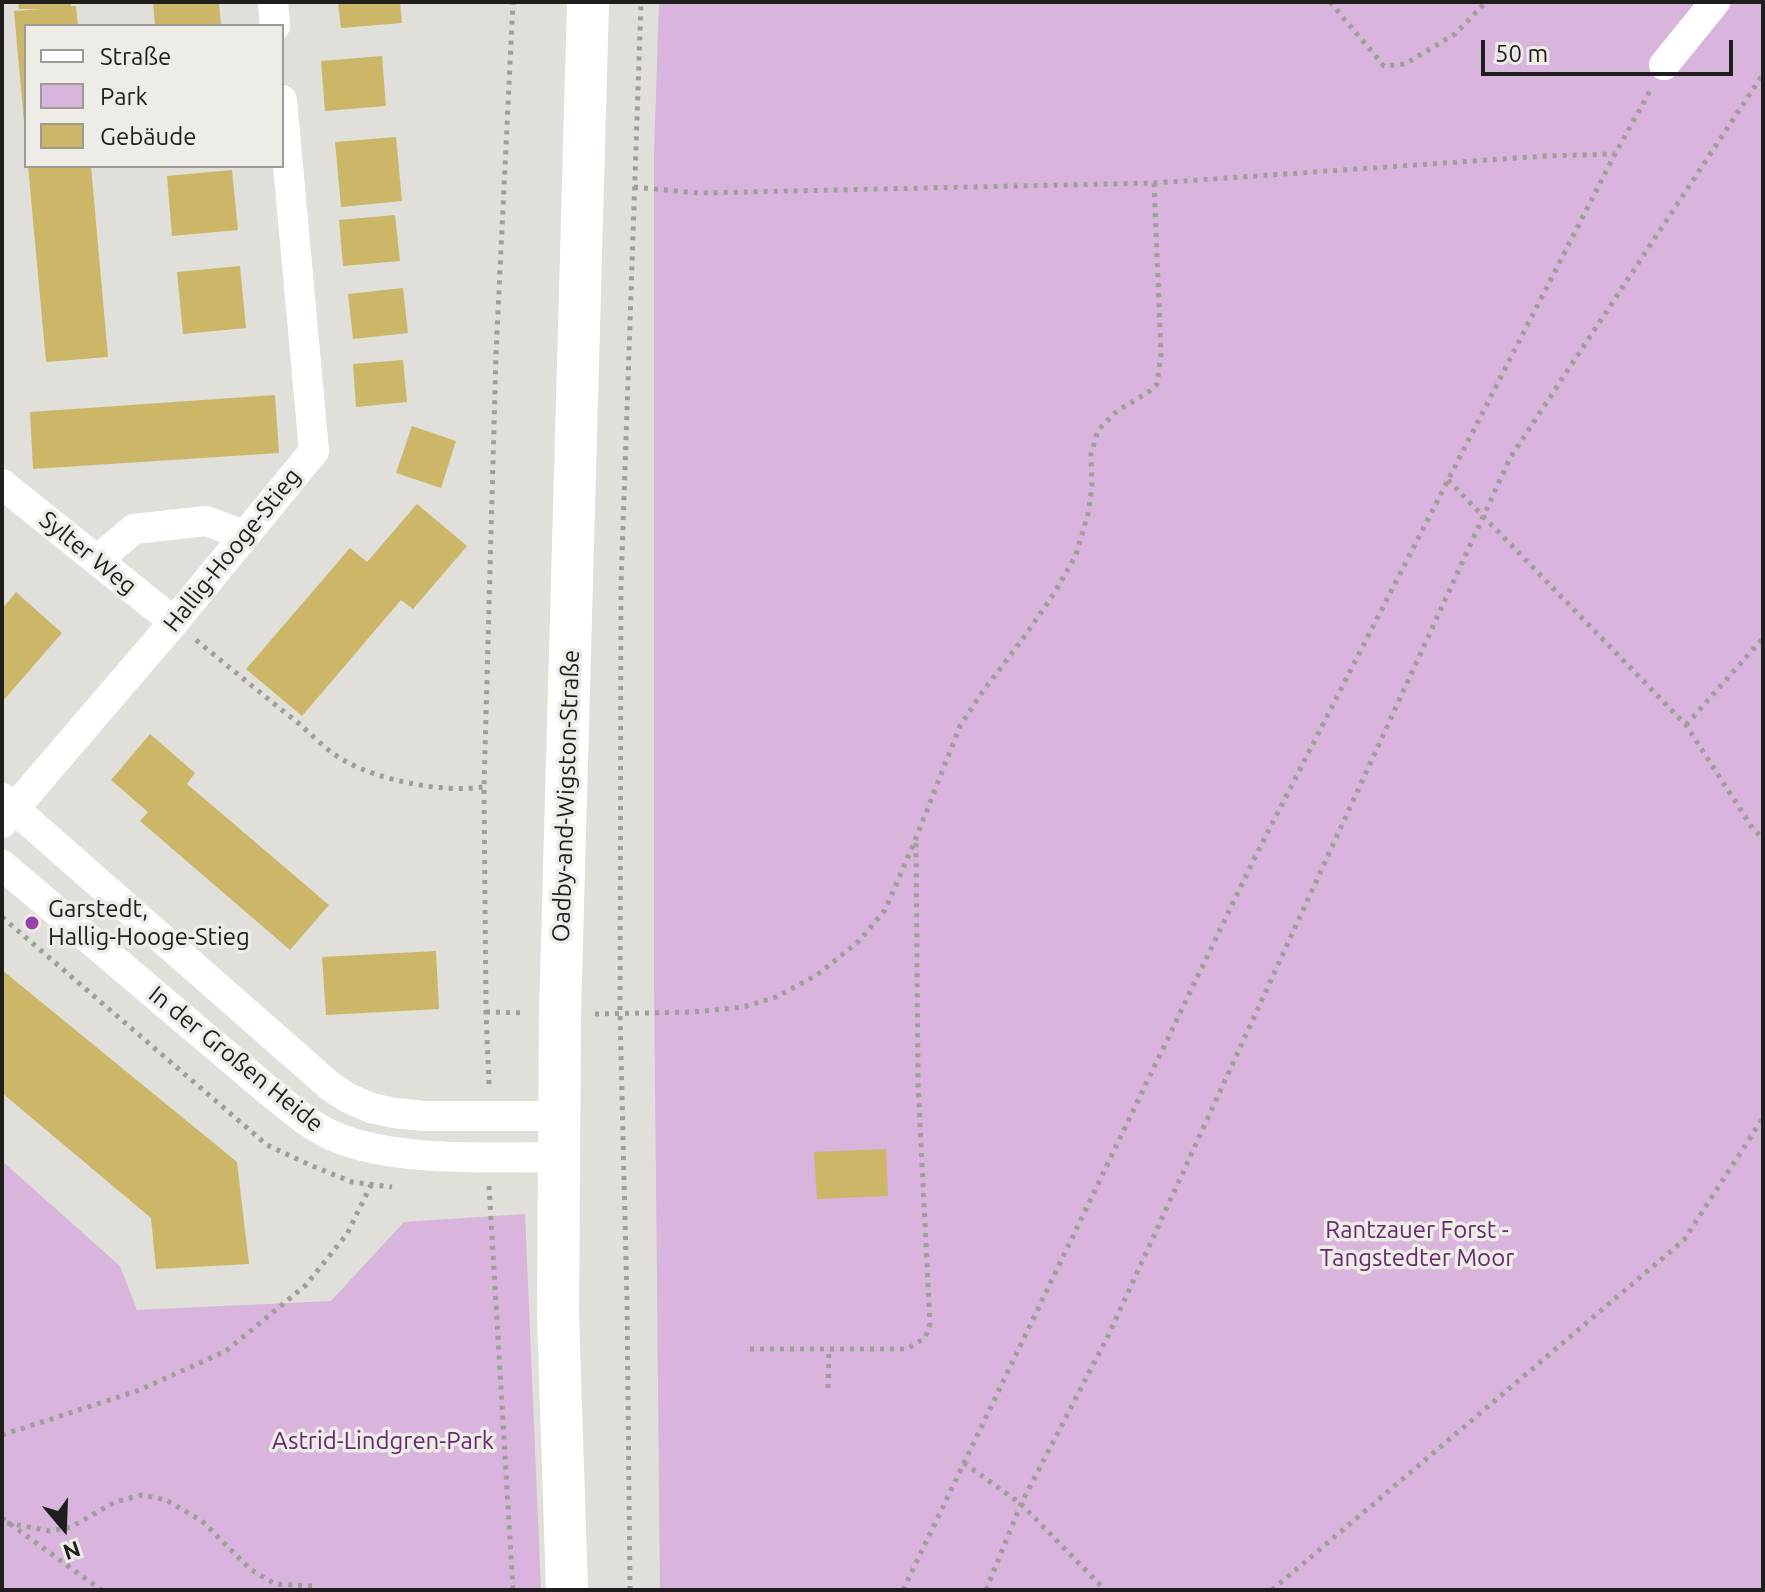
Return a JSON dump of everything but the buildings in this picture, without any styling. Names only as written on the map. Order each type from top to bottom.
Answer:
[{"type":"main road","name":"Oadby-and-Wigston-Straße","points":[[567,1590],[558,1315],[560,983],[588,2]]},
{"type":"street","points":[[273,2],[275,24]]},
{"type":"street","points":[[1664,65],[1715,2]]},
{"type":"street","name":"Hallig-Hooge-Stieg","points":[[6,810],[174,622],[314,451],[284,122]]},
{"type":"street","name":"Sylter Weg","points":[[2,484],[174,622]]},
{"type":"street","points":[[97,560],[134,529],[206,521],[244,535]]},
{"type":"street","name":"In der Großen Heide","points":[[6,810],[331,1087],[348,1098],[371,1108],[424,1116],[559,1116]]},
{"type":"street","name":"In der Großen Heide","points":[[2,865],[270,1092],[330,1134],[377,1150],[431,1155],[558,1157]]},
{"type":"path","points":[[491,1116],[486,1012],[484,787],[495,368],[513,2]]},
{"type":"path","points":[[630,1590],[620,1014],[621,585],[641,2]]},
{"type":"path","points":[[1330,2],[1384,66],[1405,64],[1455,34],[1486,2]]},
{"type":"path","points":[[903,1590],[1254,859],[1615,154],[1664,65]]},
{"type":"path","points":[[986,1590],[1021,1504],[1108,1336],[1510,458],[1763,74]]},
{"type":"path","points":[[634,187],[698,193],[1154,183],[1615,154]]},
{"type":"path","points":[[620,1014],[743,1007],[776,997],[817,975],[859,941],[885,910],[960,726],[1055,592],[1076,555],[1088,514],[1092,486],[1091,454],[1098,430],[1117,411],[1157,384],[1161,354],[1154,183]]},
{"type":"path","points":[[1448,480],[1686,725],[1753,829],[1763,838]]},
{"type":"path","points":[[174,622],[344,761],[415,784],[484,787]]},
{"type":"path","points":[[1686,725],[1763,638]]},
{"type":"path","points":[[750,1349],[907,1349],[925,1338],[930,1324],[918,1084],[916,838]]},
{"type":"path","points":[[1272,1590],[1684,1240],[1763,1118]]},
{"type":"path","points":[[490,1157],[489,1193],[513,1590]]},
{"type":"path","points":[[2,1435],[137,1391],[226,1351],[306,1285],[347,1234],[371,1185]]},
{"type":"path","points":[[828,1388],[829,1348]]},
{"type":"path","points":[[964,1463],[1021,1504],[1105,1590]]},
{"type":"path","points":[[4,1521],[50,1531],[71,1527],[115,1502],[142,1495],[166,1500],[202,1521],[250,1569],[275,1584],[315,1586]]},
{"type":"path","points":[[4,1521],[101,1590]]},
{"type":"green space","name":"Rantzauer Forst - Tangstedter Moor","points":[[659,2],[1763,2],[1763,1590],[660,1590],[654,980],[654,154]]},
{"type":"green space","name":"Astrid-Lindgren-Park","points":[[2,1161],[120,1266],[137,1310],[331,1301],[404,1222],[525,1214],[541,1590],[2,1590]]},
{"type":"place","name":"Garstedt, Hallig-Hooge-Stieg","points":[[32,923]]}]
